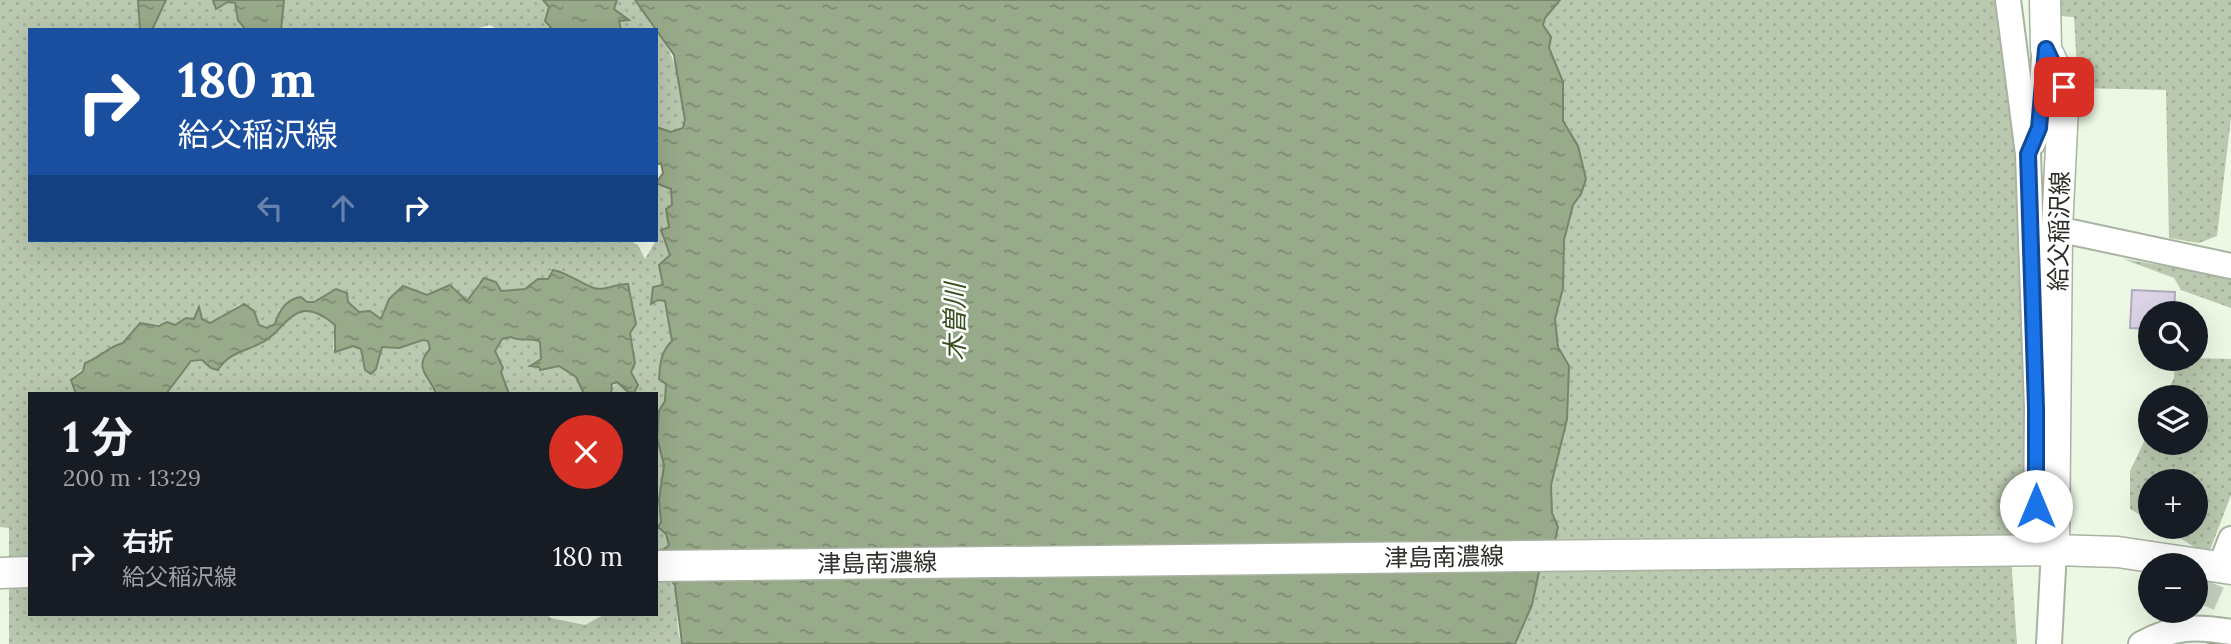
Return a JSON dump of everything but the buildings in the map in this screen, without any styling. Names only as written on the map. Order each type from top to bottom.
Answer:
[{"type":"main road","name":"給父稲沢線","points":[[2038,544],[2064,87],[2046,49],[2045,0]]},
{"type":"main road","name":"津島南濃線","points":[[658,566],[2038,544],[2118,552],[2229,555]]},
{"type":"main road","points":[[0,573],[28,572]]},
{"type":"street","points":[[2008,0],[2028,154],[2038,544],[2049,644]]},
{"type":"street","points":[[2028,154],[2039,128],[2046,49],[2034,0]]},
{"type":"street","points":[[2057,229],[2231,266]]},
{"type":"street","points":[[2141,644],[2199,615],[2231,632]]},
{"type":"shaded area","points":[[0,0],[138,0],[140,28],[28,28],[28,242],[632,242],[638,245],[645,259],[655,242],[658,242],[658,184],[671,189],[672,206],[666,209],[670,225],[663,228],[662,237],[670,255],[660,274],[663,285],[656,287],[651,304],[658,300],[665,301],[672,341],[663,353],[661,363],[659,379],[666,384],[665,401],[659,411],[658,424],[658,392],[632,392],[637,389],[631,372],[634,349],[630,333],[634,316],[610,286],[592,287],[568,274],[550,271],[549,279],[532,283],[525,289],[501,291],[479,282],[467,301],[453,286],[427,295],[403,286],[389,299],[381,319],[370,311],[359,312],[348,302],[311,303],[295,298],[279,310],[275,324],[267,328],[259,325],[254,311],[240,304],[212,323],[202,319],[199,307],[194,319],[186,318],[174,325],[140,323],[123,343],[104,351],[73,377],[76,392],[28,392],[28,616],[548,616],[585,625],[601,616],[658,616],[658,569],[673,585],[676,594],[682,644],[9,644],[9,528],[0,527]]},
{"type":"shaded area","points":[[166,0],[213,0],[216,9],[232,2],[245,28],[153,28]]},
{"type":"shaded area","points":[[284,0],[543,0],[549,6],[547,25],[551,28],[495,28],[490,25],[479,28],[281,28]]},
{"type":"shaded area","points":[[617,0],[635,0],[654,28],[621,28],[619,21],[625,21],[614,9]]},
{"type":"shaded area","points":[[1560,0],[2008,0],[2042,554],[2011,557],[2017,644],[1515,644],[1532,605],[1539,567],[1558,527],[1552,513],[1551,485],[1567,419],[1569,366],[1558,347],[1555,319],[1563,288],[1564,240],[1573,205],[1581,194],[1586,179],[1578,146],[1563,121],[1563,82],[1549,48],[1551,37],[1543,25],[1545,18]]},
{"type":"shaded area","points":[[2060,0],[2231,0],[2231,118],[2217,236],[2199,243],[2169,238],[2166,90],[2078,88],[2074,17],[2060,16]]},
{"type":"shaded area","points":[[658,34],[674,62],[682,96],[685,120],[683,128],[671,132],[658,128]]},
{"type":"shaded area","points":[[2123,259],[2231,277],[2231,308],[2181,290],[2174,278]]},
{"type":"shaded area","points":[[304,311],[316,313],[335,325],[333,349],[338,352],[353,346],[361,349],[371,374],[376,369],[382,347],[399,348],[423,340],[428,341],[430,349],[425,356],[423,368],[435,392],[168,392],[191,363],[221,365],[241,349],[267,340],[282,324]]},
{"type":"shaded area","points":[[507,337],[538,340],[541,359],[533,363],[540,370],[559,366],[576,377],[583,392],[508,392],[500,372],[503,368],[495,351],[502,339]]},
{"type":"shaded area","points":[[2208,358],[2231,359],[2231,495],[2210,550],[2196,548],[2181,539],[2208,539],[2208,469],[2138,469],[2138,514],[2130,509],[2130,471],[2138,454],[2208,455],[2208,385],[2171,385],[2174,371],[2208,371]]},
{"type":"shaded area","points":[[617,382],[630,392],[610,392]]},
{"type":"shaded area","points":[[658,441],[664,458],[659,500],[661,522],[669,545],[658,554]]},
{"type":"water","points":[[138,0],[166,0],[153,28],[140,28]]},
{"type":"water","points":[[213,0],[284,0],[281,28],[244,28],[238,20],[235,3],[228,2],[216,9]]},
{"type":"water","points":[[543,0],[617,0],[614,9],[629,20],[619,21],[621,28],[551,28],[545,21],[549,7]]},
{"type":"water","name":"木曽川","points":[[635,0],[1560,0],[1545,18],[1543,25],[1551,37],[1549,48],[1563,82],[1563,121],[1578,146],[1586,179],[1581,194],[1573,205],[1564,240],[1563,288],[1555,319],[1558,347],[1569,366],[1567,419],[1551,485],[1552,513],[1558,527],[1554,545],[1540,567],[1532,605],[1515,644],[682,644],[675,586],[658,559],[658,554],[669,545],[666,534],[658,527],[661,522],[659,500],[664,465],[658,442],[658,424],[659,411],[665,401],[666,384],[659,379],[663,353],[672,341],[665,301],[658,300],[651,304],[653,287],[663,285],[659,265],[670,255],[661,230],[669,227],[666,209],[672,205],[671,189],[658,184],[663,173],[661,163],[658,164],[658,128],[671,132],[683,128],[685,120],[674,55],[658,32],[658,28],[655,28]]},
{"type":"water","points":[[553,270],[598,289],[628,284],[636,324],[630,333],[635,363],[631,372],[638,385],[634,392],[628,392],[617,382],[612,384],[611,392],[583,392],[576,377],[559,366],[540,370],[539,367],[530,366],[541,359],[540,342],[511,337],[502,339],[495,351],[503,368],[501,372],[508,392],[435,392],[423,368],[425,356],[430,349],[428,341],[423,340],[399,348],[382,347],[376,369],[371,374],[365,370],[361,349],[353,346],[335,352],[335,325],[321,315],[308,311],[294,315],[269,338],[229,358],[218,370],[202,360],[191,361],[168,392],[75,392],[71,380],[83,371],[85,363],[123,343],[140,323],[159,326],[167,322],[175,325],[186,318],[194,319],[199,307],[202,319],[210,323],[244,304],[254,311],[259,325],[267,328],[275,324],[281,310],[291,300],[301,297],[307,302],[314,302],[336,289],[347,293],[348,302],[359,312],[370,311],[381,319],[389,299],[403,286],[427,295],[450,285],[467,301],[484,278],[496,282],[501,291],[525,289],[538,279],[548,279]]},
{"type":"waterway","points":[[2208,641],[2226,644]]},
{"type":"tunnel","points":[[2208,594],[2224,557]]},
{"type":"route","points":[[2036,506],[2036,408],[2028,154],[2039,128],[2046,49],[2064,87]]}]
